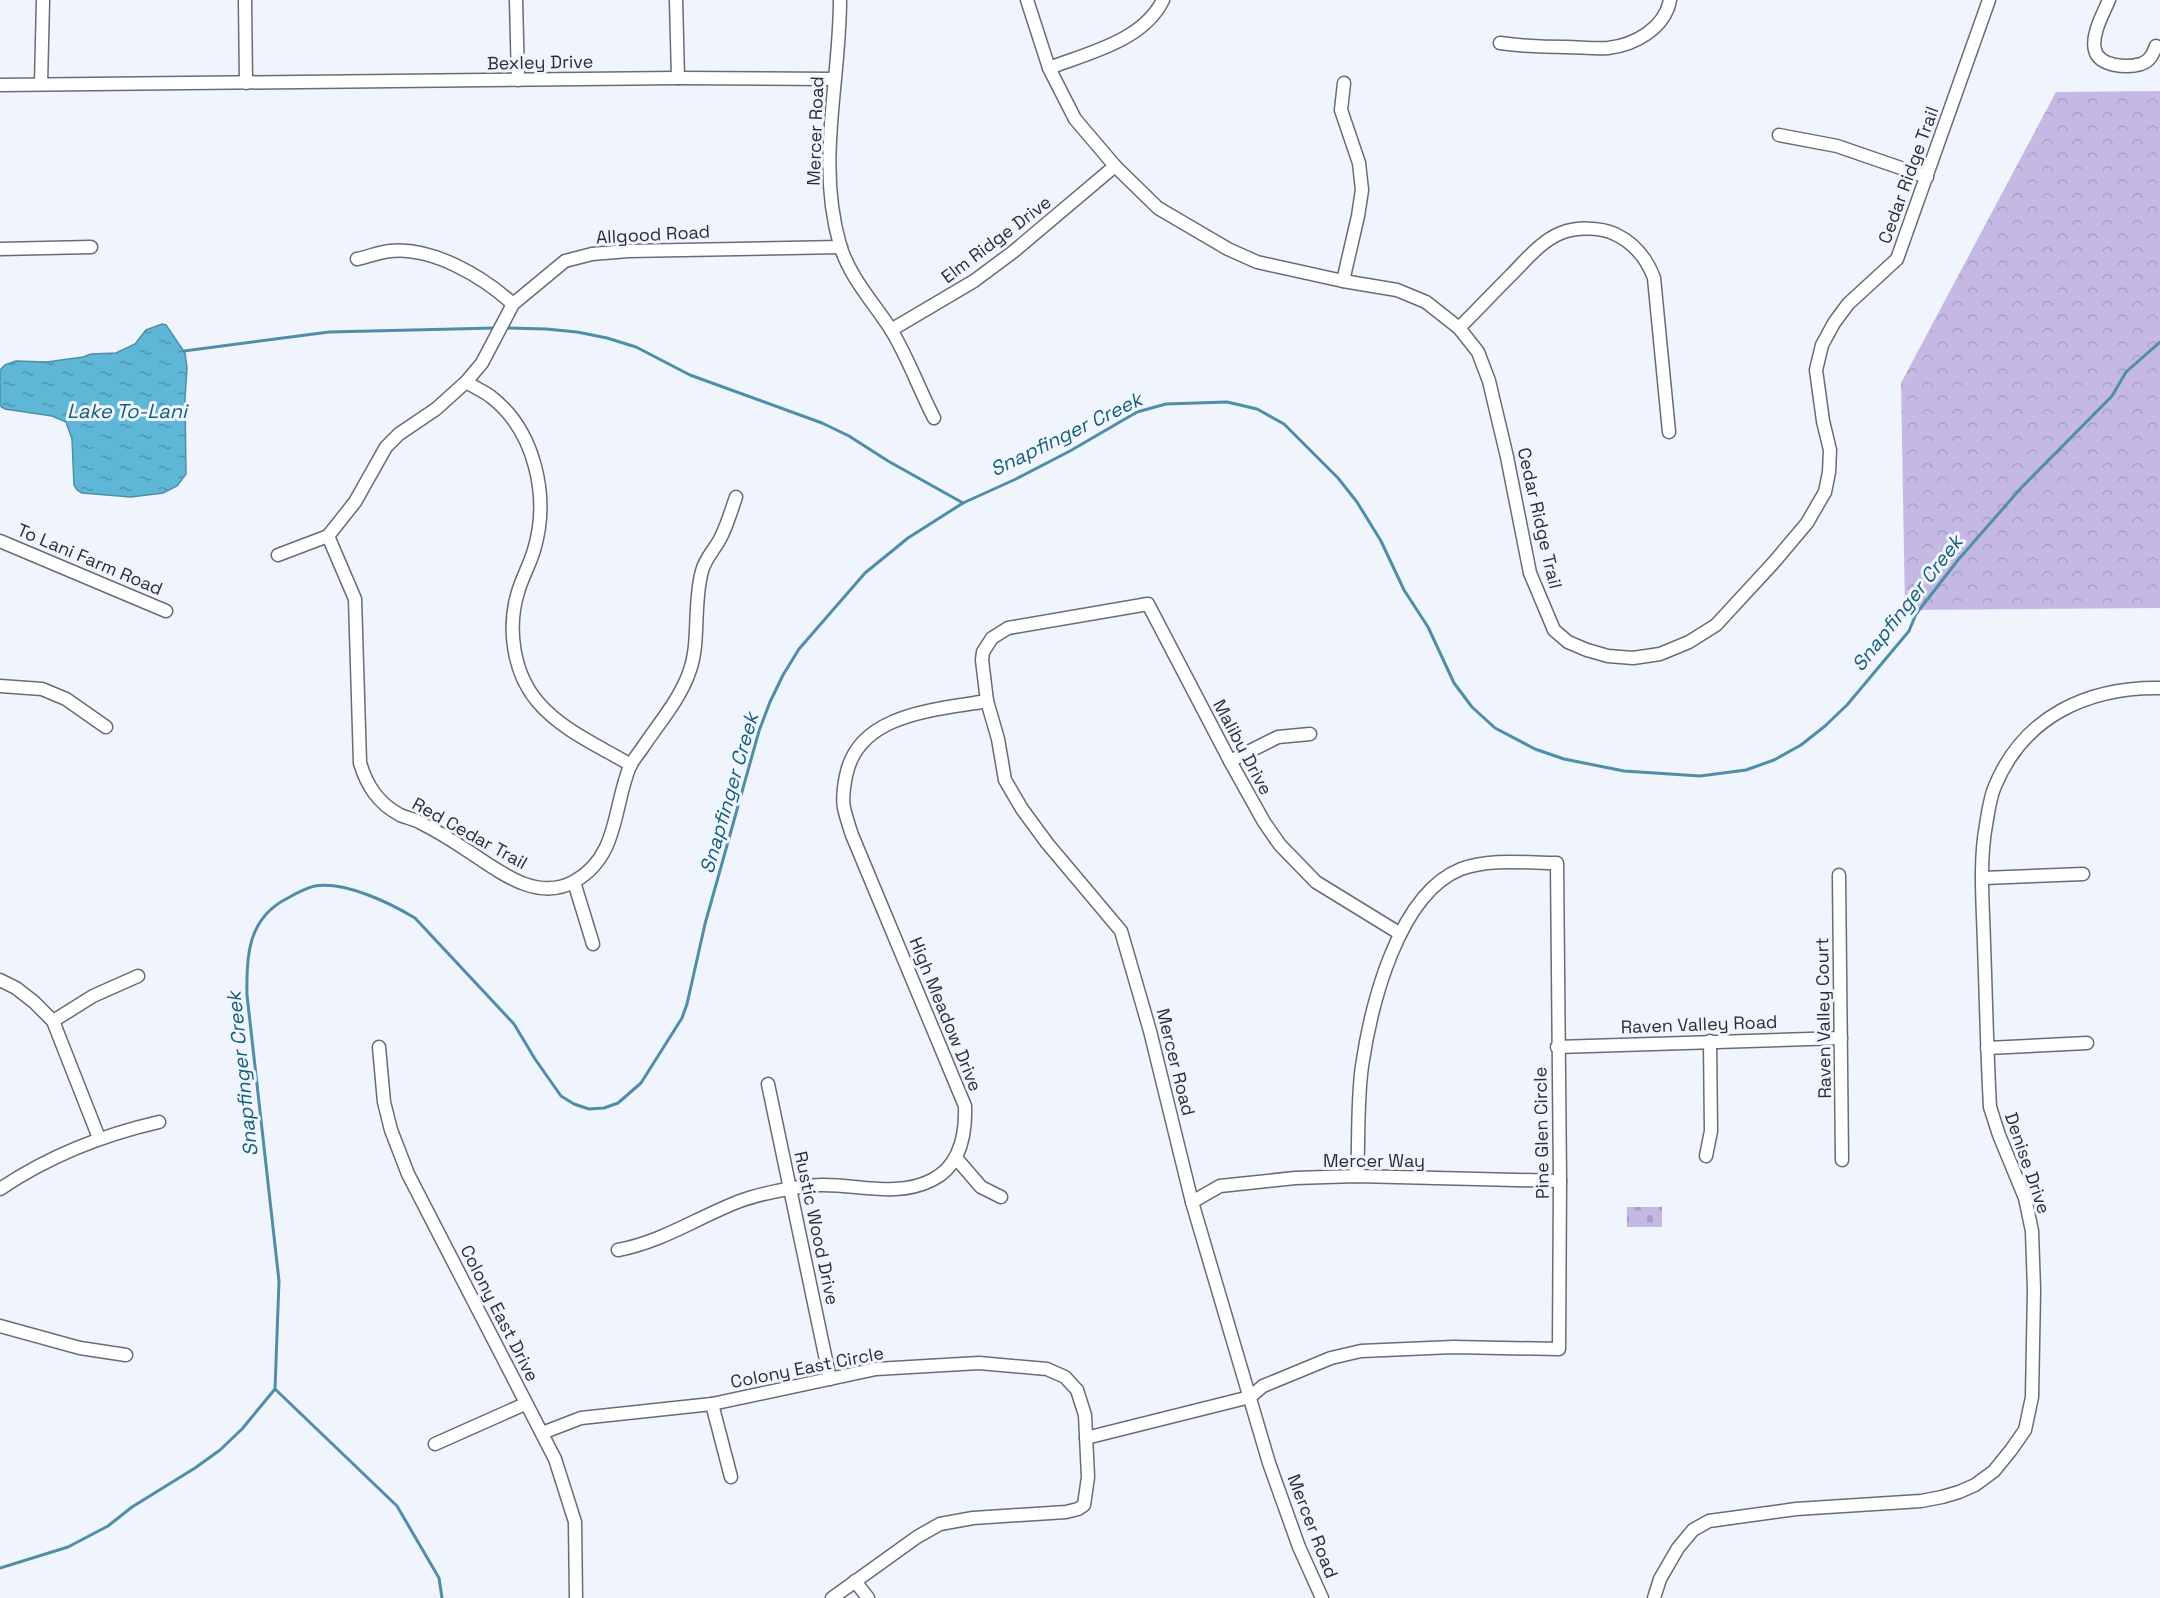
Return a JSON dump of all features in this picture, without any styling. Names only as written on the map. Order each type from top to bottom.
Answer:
[{"type":"street","points":[[41,84],[44,0]]},
{"type":"street","points":[[245,0],[246,83]]},
{"type":"street","points":[[516,0],[518,80]]},
{"type":"street","points":[[676,0],[678,78]]},
{"type":"street","name":"Mercer Road","points":[[840,0],[840,29],[830,116],[828,157],[830,197],[841,247],[859,283],[891,330],[933,418]]},
{"type":"street","name":"Cedar Ridge Trail","points":[[1027,0],[1048,68],[1075,119],[1115,166],[1158,208],[1228,249],[1257,262],[1397,290],[1426,302],[1459,328],[1478,352],[1489,381],[1530,573],[1554,630],[1568,642],[1608,656],[1633,658],[1660,654],[1689,642],[1716,625],[1775,561],[1812,515],[1825,492],[1830,450],[1823,422],[1816,370],[1822,345],[1848,304],[1897,259],[1989,0]]},
{"type":"street","points":[[1048,68],[1125,37],[1143,26],[1157,12],[1163,0]]},
{"type":"street","points":[[1500,43],[1609,48],[1632,41],[1655,29],[1669,8],[1670,0]]},
{"type":"street","points":[[2109,0],[2095,39],[2095,51],[2100,59],[2111,64],[2142,63],[2152,57],[2156,46]]},
{"type":"street","name":"Bexley Drive","points":[[0,85],[678,78],[834,79]]},
{"type":"street","points":[[1343,281],[1362,190],[1359,163],[1341,110],[1344,83]]},
{"type":"street","points":[[1779,135],[1837,146],[1927,177]]},
{"type":"street","name":"Elm Ridge Drive","points":[[891,330],[974,281],[1013,252],[1115,166]]},
{"type":"street","points":[[1459,328],[1538,248],[1559,233],[1597,229],[1610,232],[1630,243],[1645,259],[1654,278],[1669,432]]},
{"type":"street","points":[[0,249],[91,247]]},
{"type":"street","name":"Allgood Road","points":[[328,536],[355,502],[386,447],[399,434],[436,409],[466,382],[482,363],[513,304],[565,261],[592,254],[627,250],[841,247]]},
{"type":"street","points":[[357,259],[390,251],[413,252],[441,259],[493,286],[513,304]]},
{"type":"street","points":[[466,382],[490,396],[508,413],[532,456],[537,471],[542,513],[534,549],[514,605],[512,626],[514,647],[526,686],[557,721],[631,765]]},
{"type":"street","points":[[593,944],[574,882],[589,871],[608,848],[631,765],[681,689],[691,669],[695,607],[702,572],[721,537],[736,497]]},
{"type":"street","points":[[278,555],[328,536]]},
{"type":"street","name":"Red Cedar Trail","points":[[328,536],[355,599],[360,763],[372,792],[382,803],[401,815],[439,832],[514,881],[544,888],[574,882]]},
{"type":"street","name":"To Lani Farm Road","points":[[0,541],[166,611]]},
{"type":"street","name":"Malibu Drive","points":[[1067,618],[1148,604],[1230,761],[1264,822],[1280,845],[1295,863],[1316,882],[1399,933]]},
{"type":"street","name":"Mercer Road","points":[[1067,618],[1008,628],[992,638],[983,652],[987,701],[998,739],[1005,780],[1047,843],[1121,931],[1150,1031],[1192,1202],[1269,1463],[1299,1546],[1322,1598]]},
{"type":"street","points":[[0,686],[42,689],[66,699],[106,727]]},
{"type":"street","name":"Denise Drive","points":[[1654,1598],[1666,1568],[1678,1548],[1693,1530],[1709,1521],[1796,1509],[1921,1501],[1959,1492],[1975,1485],[1994,1472],[2025,1430],[2032,1397],[2034,1290],[2032,1231],[2025,1198],[1990,1107],[1983,878],[1985,828],[1994,788],[2006,764],[2020,745],[2041,724],[2062,708],[2110,691],[2160,688]]},
{"type":"street","name":"High Meadow Drive","points":[[956,1158],[963,1140],[964,1106],[852,835],[844,807],[844,785],[848,765],[859,746],[874,731],[902,718],[987,701]]},
{"type":"street","points":[[1230,761],[1278,737],[1311,734]]},
{"type":"street","name":"Pine Glen Circle","points":[[1086,1438],[1250,1397],[1263,1386],[1330,1358],[1361,1351],[1453,1347],[1560,1349],[1557,863],[1487,863],[1461,869],[1444,878],[1424,898],[1399,933],[1377,994],[1362,1067],[1357,1176]]},
{"type":"street","points":[[1983,878],[2083,874]]},
{"type":"street","name":"Raven Valley Court","points":[[1839,875],[1842,1160]]},
{"type":"street","points":[[53,1021],[93,996],[138,976]]},
{"type":"street","points":[[0,980],[16,988],[53,1021],[99,1138]]},
{"type":"street","name":"Raven Valley Road","points":[[1557,1047],[1841,1038]]},
{"type":"street","points":[[1706,1156],[1711,1131],[1710,1041]]},
{"type":"street","points":[[1987,1048],[2087,1043]]},
{"type":"street","name":"Colony East Drive","points":[[379,1047],[384,1102],[390,1130],[408,1174],[555,1459],[575,1522],[576,1598]]},
{"type":"street","name":"Rustic Wood Drive","points":[[768,1084],[830,1379]]},
{"type":"street","points":[[0,1189],[66,1151],[99,1138],[159,1122]]},
{"type":"street","points":[[618,1250],[639,1246],[681,1229],[741,1200],[790,1189],[820,1185],[895,1190],[916,1187],[934,1179],[945,1171],[956,1158],[981,1187],[1000,1197]]},
{"type":"street","name":"Mercer Way","points":[[1192,1202],[1220,1186],[1246,1182],[1357,1176],[1560,1181]]},
{"type":"street","points":[[0,1326],[80,1348],[126,1355]]},
{"type":"street","name":"Colony East Circle","points":[[542,1433],[581,1418],[712,1404],[876,1369],[979,1363],[1047,1369],[1065,1377],[1077,1390],[1085,1415],[1088,1477],[1087,1498],[1084,1505],[1066,1512],[973,1518],[940,1524],[832,1598]]},
{"type":"street","points":[[435,1444],[525,1404]]},
{"type":"street","points":[[712,1404],[731,1477]]},
{"type":"street","points":[[855,1581],[868,1598]]},
{"type":"green space","points":[[2160,91],[2160,608],[1905,610],[1901,383],[2056,92]]},
{"type":"green space","points":[[1627,1207],[1662,1207],[1662,1227],[1627,1227]]},
{"type":"water","name":"Lake To-Lani","points":[[162,324],[166,325],[185,353],[187,368],[186,474],[177,486],[163,493],[131,497],[82,493],[74,485],[72,439],[66,422],[52,416],[5,409],[0,406],[0,370],[5,365],[16,361],[47,362],[91,354],[116,353],[135,344],[146,330]]},
{"type":"waterway","points":[[184,351],[329,332],[496,328]]},
{"type":"waterway","points":[[505,328],[577,332],[636,347],[690,375],[822,423],[849,436],[963,503]]},
{"type":"waterway","name":"Snapfinger Creek","points":[[0,1568],[68,1547],[108,1526],[132,1507],[220,1450],[242,1429],[275,1389],[279,1281],[247,995],[247,966],[252,940],[257,928],[273,907],[300,891],[327,885],[367,894],[405,912],[415,918],[514,1024],[561,1096],[589,1109],[604,1108],[618,1103],[641,1083],[682,1018],[705,924],[759,731],[783,675],[799,649],[865,573],[908,538],[963,503],[1070,451],[1137,412],[1166,404],[1227,402],[1257,409],[1284,424],[1338,478],[1357,502],[1381,541],[1404,590],[1428,627],[1454,683],[1472,707],[1495,728],[1535,749],[1564,759],[1624,771],[1700,776],[1746,770],[1774,760],[1801,745],[1847,705],[1909,631],[1916,614],[1958,560],[2021,488],[2112,396],[2126,372],[2160,342]]},
{"type":"waterway","points":[[275,1389],[397,1506],[439,1578],[442,1598]]}]
